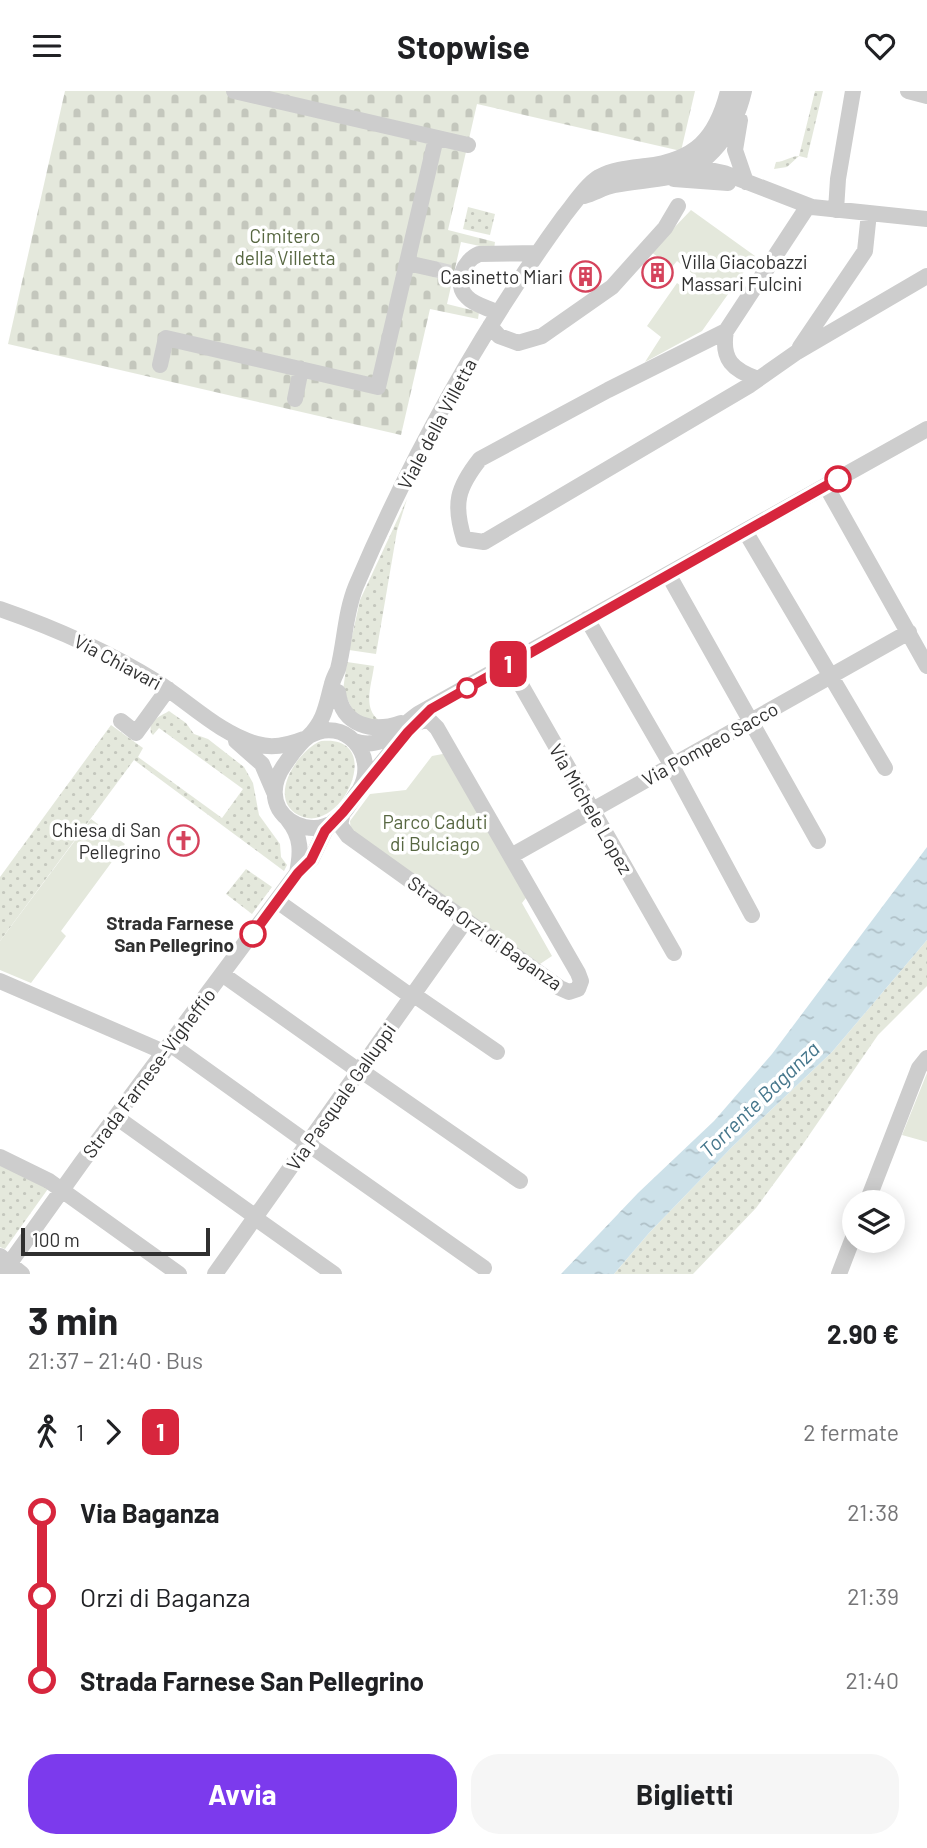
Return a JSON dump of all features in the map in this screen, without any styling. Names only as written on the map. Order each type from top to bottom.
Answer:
[{"type":"street","points":[[234,91],[468,145]]},
{"type":"street","points":[[579,199],[606,187],[674,175],[695,166],[713,153],[721,143],[737,93]]},
{"type":"street","points":[[737,93],[735,147],[742,181]]},
{"type":"street","name":"Viale della Villetta","points":[[308,737],[324,716],[338,669],[348,611],[357,584],[428,439],[494,320],[538,253],[592,183],[604,175],[628,168],[669,162],[692,152],[710,136],[737,93]]},
{"type":"street","points":[[836,209],[838,179],[853,94]]},
{"type":"street","points":[[160,365],[166,338],[378,387],[436,138]]},
{"type":"street","points":[[721,143],[728,165],[742,181]]},
{"type":"street","points":[[669,162],[724,173],[808,206],[927,219]]},
{"type":"street","points":[[649,180],[696,179],[734,184],[742,181]]},
{"type":"street","points":[[538,253],[476,255],[458,274],[467,297],[494,320],[499,336],[518,343],[542,337],[612,287],[665,228],[678,206]]},
{"type":"street","points":[[758,379],[735,369],[729,360],[724,342],[726,331],[808,206]]},
{"type":"street","points":[[797,352],[865,251],[869,213]]},
{"type":"street","points":[[407,263],[435,269]]},
{"type":"street","points":[[726,331],[608,390],[480,459],[468,474],[458,496],[458,519],[464,539],[484,542],[927,276]]},
{"type":"street","points":[[295,399],[301,369]]},
{"type":"street","points":[[298,873],[300,841],[295,828],[278,805],[275,793],[280,770],[308,737],[332,731],[366,744],[382,741],[587,619],[927,429]]},
{"type":"street","points":[[826,486],[927,666]]},
{"type":"street","points":[[745,531],[885,768]]},
{"type":"street","points":[[668,574],[818,841]]},
{"type":"street","name":"Via Chiavari","points":[[0,609],[79,640],[168,689],[228,731],[252,742],[271,747],[287,745],[308,737]]},
{"type":"street","points":[[587,619],[672,766],[752,915]]},
{"type":"street","name":"Via Pompeo Sacco","points":[[511,856],[909,632]]},
{"type":"street","name":"Via Michele Lopez","points":[[509,664],[674,953]]},
{"type":"street","name":"Viale della Villetta","points":[[338,669],[340,717],[352,739]]},
{"type":"street","points":[[121,721],[136,733],[168,689]]},
{"type":"street","points":[[338,692],[344,711],[362,726],[377,729],[424,717]]},
{"type":"street","points":[[288,820],[310,828],[323,827],[339,817],[360,789],[424,717]]},
{"type":"street","points":[[424,717],[511,856]]},
{"type":"street","name":"Via Chiavari","points":[[228,731],[239,745],[262,764],[275,793]]},
{"type":"street","points":[[352,739],[363,753],[366,765],[365,778],[360,789]]},
{"type":"street","name":"Strada Orzi di Baganza","points":[[339,817],[340,825],[348,836],[560,988],[569,992],[576,990],[581,983],[579,975],[511,856]]},
{"type":"street","name":"Strada Farnese-Vigheffio","points":[[3,1265],[298,873],[311,860],[325,831],[339,817]]},
{"type":"street","points":[[277,901],[497,1052]]},
{"type":"street","name":"Via Pasquale Galluppi","points":[[215,1274],[466,920]]},
{"type":"street","points":[[222,974],[520,1181]]},
{"type":"street","points":[[0,981],[167,1048],[308,1143],[484,1268]]},
{"type":"street","points":[[872,1190],[919,1068],[927,1058]]},
{"type":"street","points":[[116,1117],[334,1274]]},
{"type":"street","points":[[0,1157],[49,1181],[179,1274]]},
{"type":"street","points":[[839,1274],[847,1253]]},
{"type":"street","points":[[3,1265],[22,1274]]},
{"type":"green space","name":"Cimitero della Villetta","points":[[65,91],[695,91],[681,151],[477,104],[448,230],[495,242],[494,249],[461,242],[447,304],[479,312],[478,319],[430,309],[401,435],[8,344]]},
{"type":"green space","points":[[815,91],[823,91],[807,158],[799,156]]},
{"type":"green space","points":[[799,156],[787,167],[774,169],[776,162]]},
{"type":"green space","points":[[468,207],[495,214],[490,235],[463,229]]},
{"type":"green space","points":[[691,210],[755,256],[702,331],[645,362],[661,337],[647,326],[677,283],[684,288],[694,275],[677,261],[672,267],[651,252]]},
{"type":"green space","points":[[407,499],[397,531],[376,654],[349,650],[360,600]]},
{"type":"green space","points":[[347,662],[374,666],[369,702],[379,723],[356,717],[343,690]]},
{"type":"green space","points":[[169,711],[186,723],[194,734],[208,739],[244,767],[253,783],[259,815],[280,844],[281,857],[287,865],[284,871],[134,760],[0,941],[0,877],[111,725],[143,748],[138,757],[222,818],[243,789],[159,728],[153,735],[151,733],[153,722]]},
{"type":"green space","points":[[321,741],[341,743],[351,752],[355,766],[352,782],[344,797],[332,810],[318,817],[303,817],[292,810],[286,801],[285,789],[294,766],[302,755]]},
{"type":"green space","name":"Parco Caduti di Bulciago","points":[[448,753],[529,894],[522,903],[552,956],[540,964],[351,834],[350,821],[370,794],[406,790],[432,756]]},
{"type":"green space","points":[[91,819],[125,844],[61,931],[66,936],[31,983],[0,970],[0,941]]},
{"type":"green space","points":[[246,869],[272,887],[252,914],[226,894]]},
{"type":"green space","points":[[927,940],[927,986],[878,1035],[756,1208],[693,1274],[614,1274],[649,1233],[733,1146],[832,1052]]},
{"type":"green space","points":[[927,1073],[927,1142],[902,1135]]},
{"type":"green space","points":[[0,1161],[50,1186],[5,1249],[0,1247]]},
{"type":"water","name":"Torrente Baganza","points":[[927,847],[927,940],[832,1052],[733,1146],[649,1233],[614,1274],[561,1274],[638,1193],[714,1121],[772,1054]]},
{"type":"tunnel","points":[[434,269],[455,274]]},
{"type":"bus line","name":"1","points":[[253,934],[298,873],[308,865],[325,831],[408,732],[431,709],[838,479]]},
{"type":"place","name":"Villa Giacobazzi Massari Fulcini","points":[[658,273]]},
{"type":"place","name":"Casinetto Miari","points":[[586,277]]},
{"type":"place","name":"Chiesa di San Pellegrino","points":[[184,841]]},
{"type":"place","name":"Strada Farnese San Pellegrino","points":[[253,934]]}]
